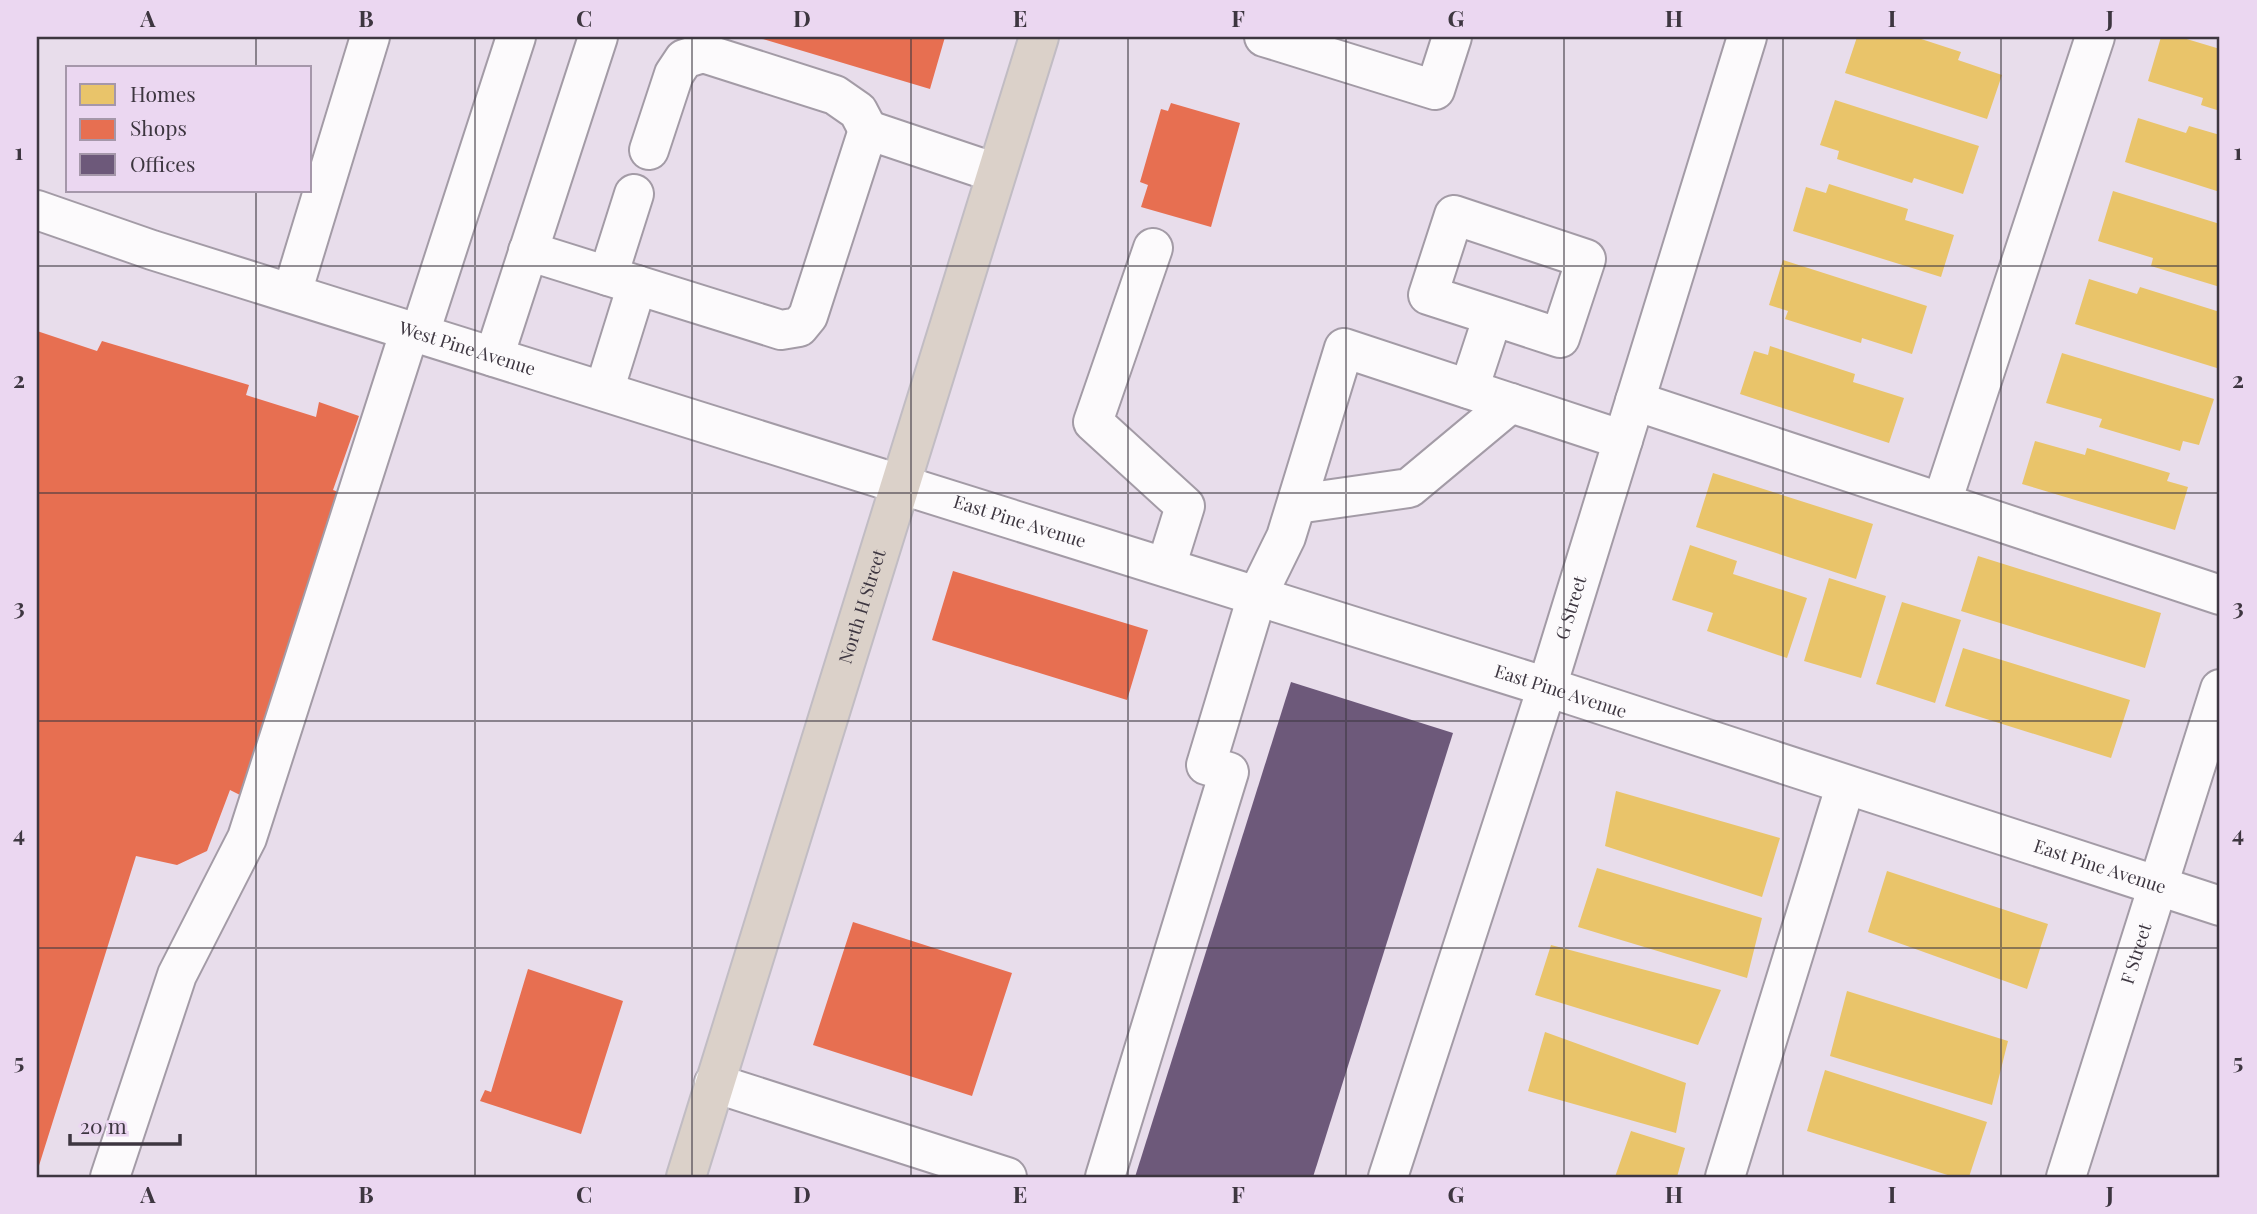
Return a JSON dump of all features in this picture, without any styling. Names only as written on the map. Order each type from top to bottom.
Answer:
[{"type":"highway","name":"North H Street","points":[[685,1177],[996,173],[1035,38]]},
{"type":"street","points":[[292,293],[370,37]]},
{"type":"street","points":[[110,1177],[177,975],[247,838],[516,37]]},
{"type":"street","points":[[494,356],[598,37]]},
{"type":"street","points":[[1264,37],[1435,90],[1452,37]]},
{"type":"street","name":"G Street","points":[[1388,1177],[1547,687],[1747,37]]},
{"type":"street","points":[[1942,502],[2095,37]]},
{"type":"street","points":[[649,150],[674,74],[684,59],[703,53],[835,94],[858,111],[868,130],[996,173]]},
{"type":"street","points":[[528,251],[781,330],[799,327],[808,316],[868,130]]},
{"type":"street","points":[[604,391],[634,194]]},
{"type":"street","name":"West Pine Avenue","points":[[37,210],[415,332],[900,483]]},
{"type":"street","points":[[1153,248],[1093,422],[1185,506],[1166,567]]},
{"type":"street","points":[[1469,389],[1493,316]]},
{"type":"street","points":[[1105,1177],[1229,772],[1206,765],[1257,596],[1286,537],[1344,348],[1623,440]]},
{"type":"street","points":[[1635,401],[2220,595]]},
{"type":"street","points":[[1297,504],[1409,488],[1511,403]]},
{"type":"street","name":"East Pine Avenue","points":[[900,483],[1547,687],[1846,787],[2220,906]]},
{"type":"street","name":"F Street","points":[[2066,1177],[2160,887],[2220,690]]},
{"type":"street","points":[[1725,1177],[1846,787]]},
{"type":"street","points":[[714,1083],[1007,1177]]},
{"type":"building: Homes","points":[[1857,37],[1915,37],[1961,52],[1958,60],[2002,75],[1987,119],[1845,73]]},
{"type":"building: Homes","points":[[2161,37],[2180,37],[2220,49],[2220,111],[2201,105],[2203,98],[2148,81]]},
{"type":"building: Homes","points":[[1835,100],[1979,146],[1963,194],[1914,178],[1912,183],[1837,159],[1839,151],[1820,145]]},
{"type":"building: Homes","points":[[2138,118],[2186,133],[2189,126],[2220,135],[2220,192],[2125,162]]},
{"type":"building: Homes","points":[[1829,184],[1908,209],[1905,220],[1954,235],[1941,277],[1793,231],[1806,187],[1826,193]]},
{"type":"building: Homes","points":[[2113,191],[2220,224],[2220,287],[2151,266],[2153,258],[2098,241]]},
{"type":"building: Homes","points":[[1783,260],[1927,306],[1912,354],[1862,338],[1861,343],[1785,319],[1788,311],[1769,305]]},
{"type":"building: Homes","points":[[2089,279],[2137,294],[2140,287],[2220,312],[2220,369],[2075,324]]},
{"type":"building: Homes","points":[[1770,346],[1855,374],[1853,382],[1904,398],[1889,443],[1740,394],[1754,351],[1768,355]]},
{"type":"building: Homes","points":[[2062,353],[2214,399],[2199,445],[2183,441],[2180,451],[2099,427],[2102,419],[2046,403]]},
{"type":"building: Homes","points":[[2035,441],[2085,455],[2087,448],[2170,473],[2167,481],[2188,487],[2175,530],[2022,484]]},
{"type":"building: Homes","points":[[1713,473],[1873,524],[1856,579],[1696,527]]},
{"type":"building: Homes","points":[[1690,545],[1737,561],[1733,574],[1807,598],[1787,658],[1707,631],[1713,613],[1672,600]]},
{"type":"building: Homes","points":[[1978,556],[2161,613],[2145,668],[1961,611]]},
{"type":"building: Homes","points":[[1829,578],[1886,596],[1861,678],[1804,661]]},
{"type":"building: Homes","points":[[1902,602],[1961,620],[1935,703],[1876,684]]},
{"type":"building: Homes","points":[[1963,648],[2130,700],[2111,758],[1945,706]]},
{"type":"building: Homes","points":[[1616,791],[1780,838],[1762,897],[1605,846]]},
{"type":"building: Homes","points":[[1597,868],[1762,918],[1747,978],[1578,927]]},
{"type":"building: Homes","points":[[1887,871],[2048,924],[2027,989],[1868,932]]},
{"type":"building: Homes","points":[[1551,945],[1721,990],[1698,1045],[1535,995]]},
{"type":"building: Homes","points":[[1847,991],[2008,1041],[1992,1105],[1830,1056]]},
{"type":"building: Homes","points":[[1545,1032],[1686,1083],[1676,1133],[1528,1091]]},
{"type":"building: Homes","points":[[1825,1070],[1987,1122],[1969,1177],[1954,1177],[1807,1131]]},
{"type":"building: Homes","points":[[1631,1131],[1685,1148],[1677,1177],[1615,1177]]},
{"type":"building: Shops","points":[[756,37],[945,37],[930,89]]},
{"type":"building: Shops","points":[[1171,103],[1240,123],[1211,227],[1141,207],[1148,185],[1140,182],[1161,109],[1168,111]]},
{"type":"building: Shops","points":[[37,331],[97,351],[102,341],[249,385],[246,395],[316,417],[319,402],[359,416],[333,490],[344,494],[240,795],[230,790],[207,851],[177,865],[136,856],[37,1172]]},
{"type":"building: Shops","points":[[953,571],[1148,630],[1127,700],[932,640]]},
{"type":"building: Shops","points":[[853,922],[1012,973],[972,1096],[813,1045]]},
{"type":"building: Shops","points":[[528,969],[623,1001],[581,1134],[480,1101],[485,1090],[491,1092]]},
{"type":"building: Offices","points":[[1291,682],[1453,733],[1313,1177],[1135,1177]]}]
